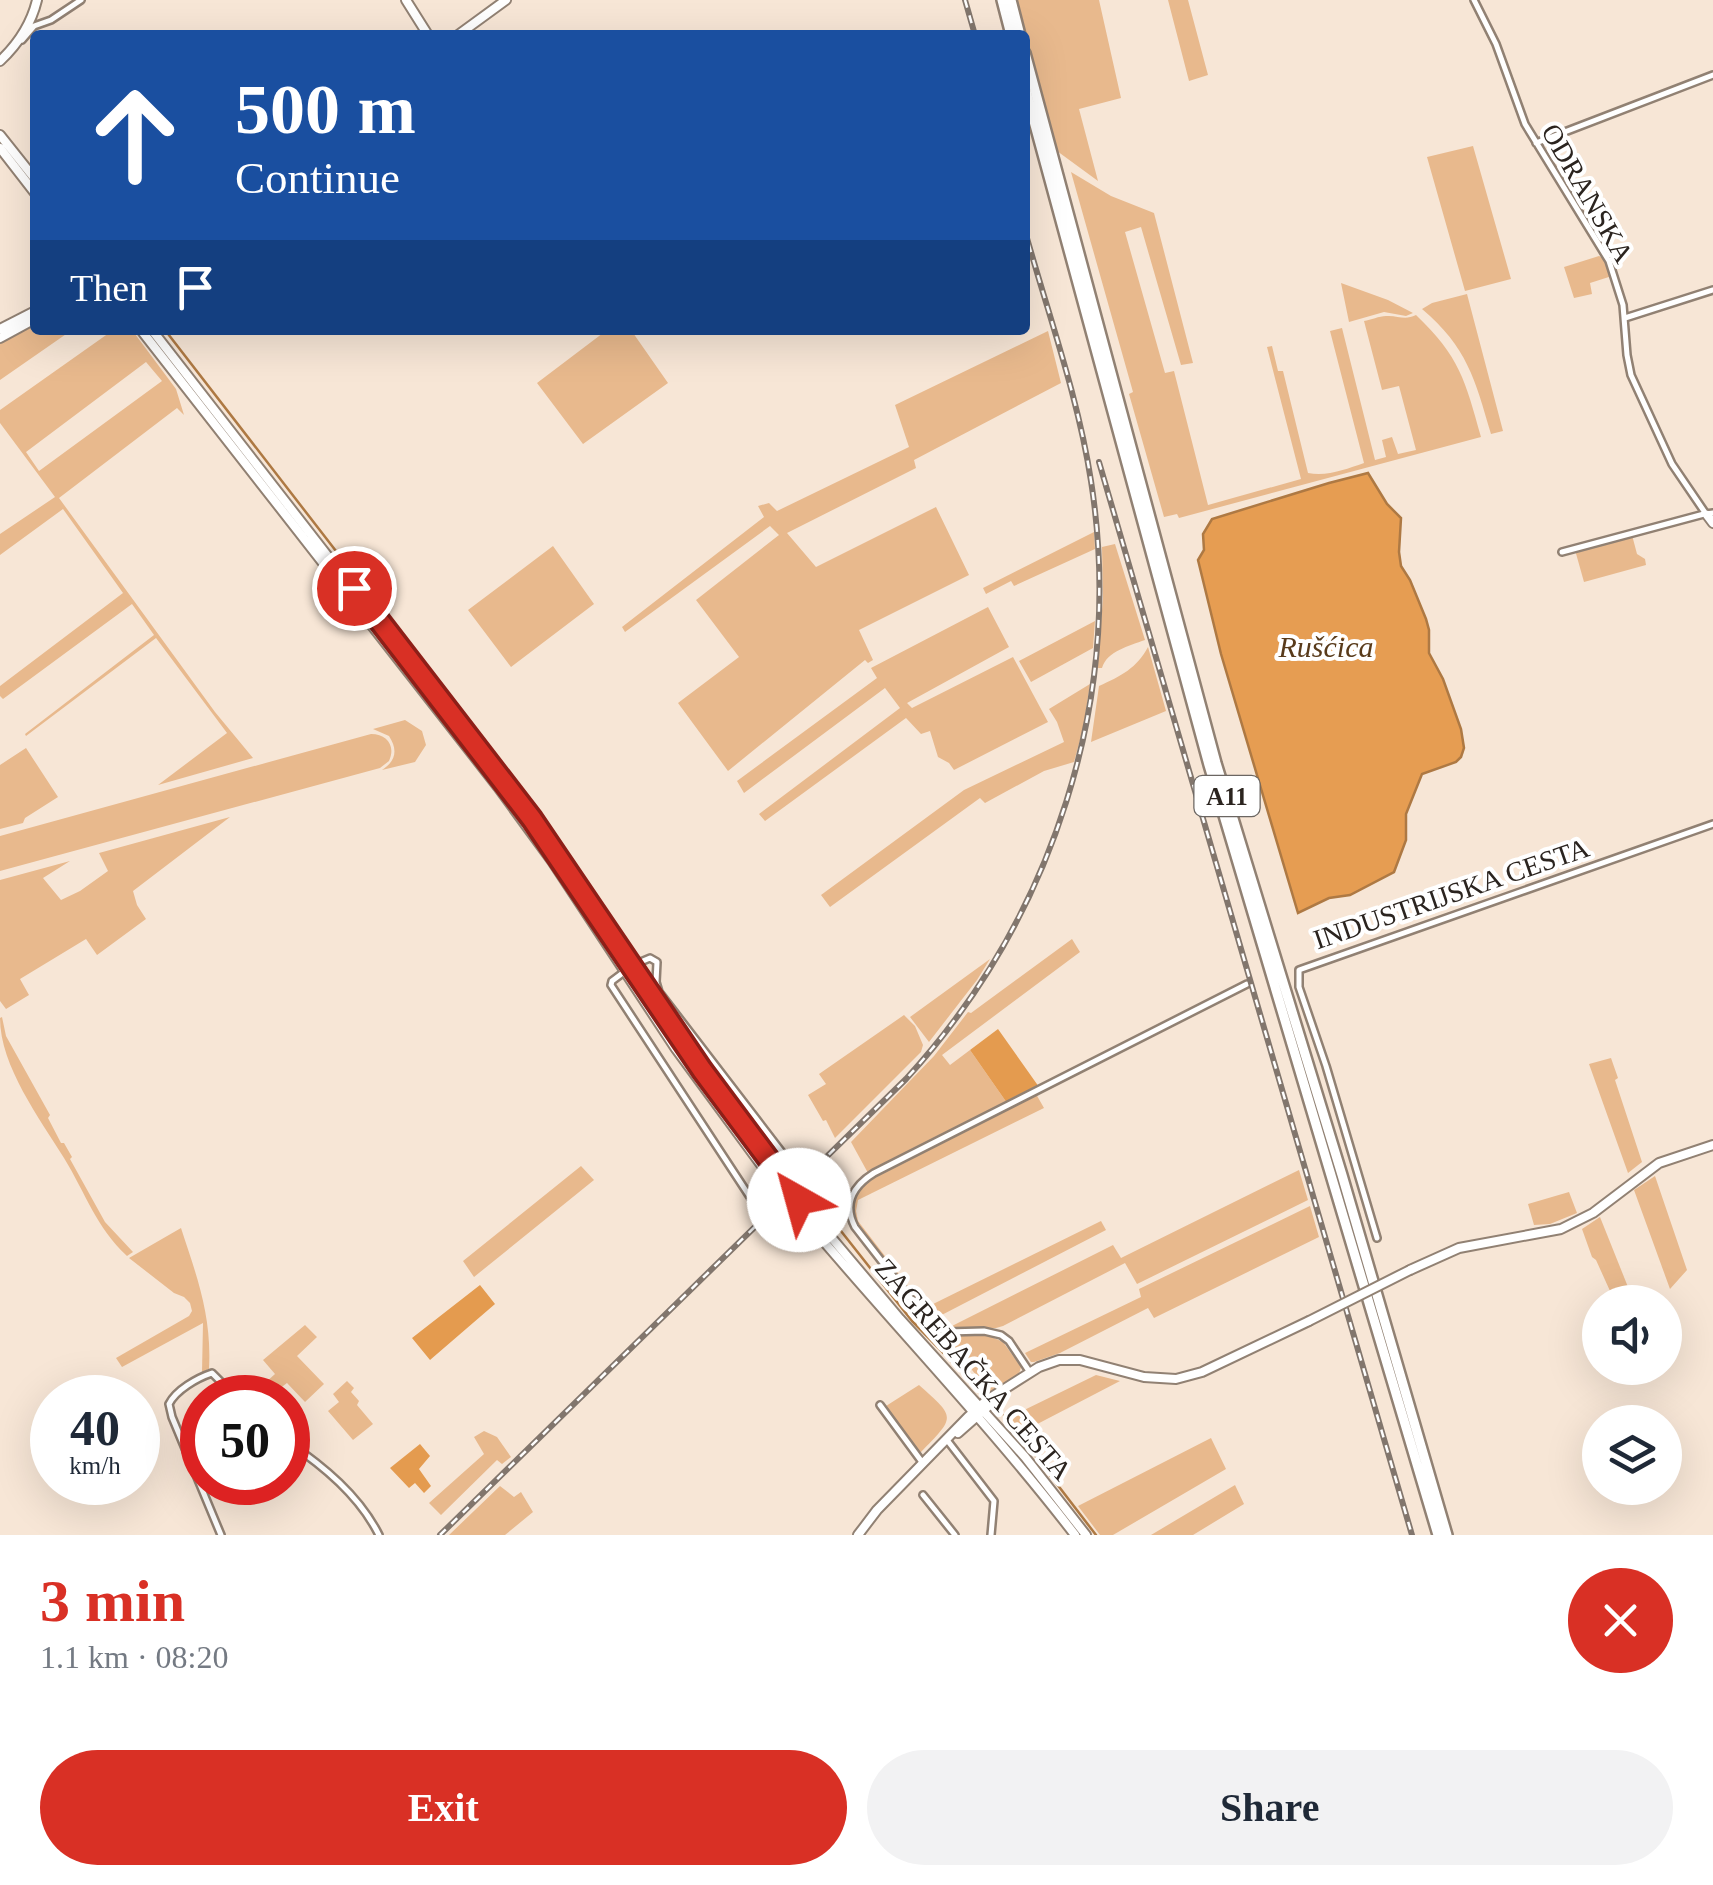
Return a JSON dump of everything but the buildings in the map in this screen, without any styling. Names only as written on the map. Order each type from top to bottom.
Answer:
[{"type":"highway","points":[[1002,0],[1010,30]]},
{"type":"highway","points":[[1011,0],[1019,30]]},
{"type":"highway","name":"A11","points":[[1030,71],[1216,762],[1447,1535]]},
{"type":"highway","name":"A11","points":[[1030,107],[1209,765],[1438,1535]]},
{"type":"main road","points":[[0,62],[16,46],[38,0]]},
{"type":"main road","points":[[406,0],[425,30]]},
{"type":"main road","points":[[465,30],[506,0]]},
{"type":"main road","points":[[1,140],[30,173]]},
{"type":"main road","points":[[1,140],[30,185]]},
{"type":"main road","points":[[0,329],[30,314]]},
{"type":"main road","points":[[0,338],[30,321]]},
{"type":"main road","name":"ZAGREBAČKA CESTA","points":[[146,335],[498,788],[780,1182],[864,1290],[958,1395],[1001,1430],[1086,1535]]},
{"type":"main road","name":"ZAGREBAČKA CESTA","points":[[156,335],[546,838],[628,969]]},
{"type":"main road","points":[[858,1535],[877,1510],[956,1429],[1029,1372],[1050,1362],[1090,1362],[1144,1377],[1176,1379],[1202,1372],[1459,1248],[1561,1228],[1593,1213],[1659,1164],[1713,1145]]},
{"type":"main road","name":"ZAGREBAČKA CESTA","points":[[800,1208],[979,1411],[1076,1535]]},
{"type":"main road","points":[[947,1440],[1006,1389]]},
{"type":"main road","points":[[956,1429],[962,1411],[958,1395]]},
{"type":"main road","points":[[998,1398],[996,1414],[1001,1430]]},
{"type":"street","points":[[30,30],[80,0]]},
{"type":"street","name":"ODRANSKA","points":[[1474,0],[1496,44],[1521,115],[1605,254],[1620,294],[1626,355],[1634,384],[1672,464],[1710,516]]},
{"type":"street","points":[[16,46],[30,30]]},
{"type":"street","points":[[1536,143],[1713,75]]},
{"type":"street","points":[[1625,318],[1713,290]]},
{"type":"street","points":[[1562,552],[1710,516]]},
{"type":"street","points":[[1712,825],[1713,834]]},
{"type":"street","name":"INDUSTRIJSKA CESTA","points":[[1377,1238],[1299,987],[1299,970],[1712,825]]},
{"type":"street","name":"ZAGREBAČKA CESTA","points":[[644,959],[658,962],[656,982],[662,997],[797,1172],[796,1183],[771,1203],[762,1206],[752,1200],[611,985],[628,969],[644,959]]},
{"type":"street","points":[[1029,1372],[1001,1335],[984,1330],[946,1332],[928,1322],[854,1227],[849,1211],[854,1191],[874,1173],[1247,984]]},
{"type":"street","points":[[180,1392],[170,1401],[170,1412],[180,1436]]},
{"type":"street","points":[[880,1405],[924,1465]]},
{"type":"street","points":[[947,1440],[994,1501],[991,1535]]},
{"type":"street","points":[[310,1458],[338,1482],[379,1535]]},
{"type":"street","points":[[923,1495],[954,1535]]},
{"type":"street","points":[[209,1505],[221,1535]]},
{"type":"shaded area","points":[[1016,0],[1099,0],[1121,98],[1079,109],[1098,181],[1057,151],[1030,52],[1030,30],[1024,30]]},
{"type":"shaded area","points":[[1168,0],[1188,0],[1208,75],[1189,81]]},
{"type":"shaded area","points":[[1473,146],[1511,279],[1465,291],[1427,157]]},
{"type":"shaded area","points":[[1071,172],[1111,196],[1154,213],[1193,363],[1181,365],[1141,227],[1125,232],[1165,373],[1174,371],[1208,505],[1301,479],[1267,347],[1272,346],[1278,371],[1283,371],[1308,473],[1329,473],[1364,463],[1330,331],[1342,328],[1375,460],[1386,457],[1382,440],[1392,437],[1398,454],[1416,450],[1399,386],[1382,390],[1364,321],[1378,317],[1416,315],[1431,330],[1459,370],[1481,437],[1179,518],[1177,514],[1164,517]]},
{"type":"shaded area","points":[[1599,256],[1605,259],[1612,276],[1590,283],[1592,294],[1574,298],[1564,267]]},
{"type":"shaded area","points":[[1341,283],[1413,313],[1406,316],[1384,312],[1349,322]]},
{"type":"shaded area","points":[[1467,294],[1503,431],[1491,434],[1467,365],[1450,337],[1422,309]]},
{"type":"shaded area","points":[[30,328],[30,335],[65,335],[0,380],[0,342]]},
{"type":"shaded area","points":[[1048,331],[1061,383],[914,460],[916,468],[787,533],[816,567],[936,507],[969,575],[859,630],[873,660],[865,660],[728,771],[678,703],[739,657],[696,600],[779,535],[770,526],[625,632],[622,627],[764,517],[758,506],[769,503],[777,511],[909,447],[895,405]]},
{"type":"shaded area","points":[[106,335],[136,335],[176,389],[184,415],[177,408],[59,498],[253,758],[158,785],[227,733],[156,638],[26,736],[154,635],[132,604],[3,699],[0,696],[0,686],[123,593],[63,509],[0,555],[0,534],[55,497],[0,423],[0,410]],"holes":[[[146,362],[162,381],[39,471],[26,452]]]},
{"type":"shaded area","points":[[600,335],[634,335],[668,383],[583,444],[537,383]]},
{"type":"shaded area","points":[[1094,532],[1095,549],[1014,586],[1011,581],[986,594],[983,588]]},
{"type":"shaded area","points":[[1632,535],[1637,554],[1645,559],[1646,565],[1584,582],[1575,550]]},
{"type":"shaded area","points":[[1115,544],[1145,640],[1114,653],[1102,668],[1097,668],[1103,599],[1102,547]]},
{"type":"shaded area","points":[[553,546],[594,604],[511,667],[468,610]]},
{"type":"shaded area","points":[[988,607],[1009,647],[907,703],[912,708],[1013,657],[1048,722],[954,770],[938,757],[930,731],[921,734],[906,718],[765,821],[759,814],[900,708],[885,688],[744,793],[737,781],[877,678],[871,668]]},
{"type":"shaded area","points":[[1095,621],[1093,648],[1031,682],[1019,661]]},
{"type":"shaded area","points":[[1148,647],[1166,711],[1091,742],[1099,686],[1128,671]]},
{"type":"shaded area","points":[[1090,684],[1074,762],[1044,771],[985,803],[980,798],[830,907],[821,895],[964,790],[1064,742],[1049,709]]},
{"type":"shaded area","points":[[405,720],[422,731],[426,745],[415,762],[382,770],[393,759],[394,746],[389,736],[373,729]]},
{"type":"shaded area","points":[[371,734],[382,736],[391,746],[389,761],[380,768],[0,871],[0,836]]},
{"type":"shaded area","points":[[26,748],[58,797],[23,823],[0,829],[0,765]]},
{"type":"shaded area","points":[[230,817],[133,891],[146,919],[97,955],[86,939],[20,979],[29,995],[6,1009],[0,1001],[0,880],[70,861],[43,878],[61,900],[108,871],[99,853]]},
{"type":"shaded area","points":[[1072,939],[1080,952],[942,1055],[950,1065],[970,1050],[1007,1103],[868,1173],[851,1142],[934,1056],[968,1012]]},
{"type":"shaded area","points":[[990,959],[977,980],[929,1042],[910,1017]]},
{"type":"shaded area","points":[[904,1015],[915,1026],[923,1045],[921,1052],[835,1138],[808,1095],[826,1084],[819,1074]]},
{"type":"shaded area","points":[[2,1017],[6,1036],[105,1222],[133,1252],[127,1256],[99,1222],[23,1091],[7,1055]]},
{"type":"shaded area","points":[[998,1029],[1039,1087],[1007,1103],[970,1050]]},
{"type":"shaded area","points":[[1611,1058],[1642,1162],[1628,1173],[1589,1064]]},
{"type":"shaded area","points":[[1036,1094],[1044,1108],[858,1200],[858,1221],[925,1308],[1101,1221],[1106,1230],[932,1320],[861,1231],[853,1207],[857,1193],[875,1176]]},
{"type":"shaded area","points":[[581,1166],[594,1180],[474,1277],[463,1261]]},
{"type":"shaded area","points":[[1299,1170],[1308,1200],[1137,1284],[1125,1263],[1003,1326],[948,1328],[1113,1245],[1121,1258]]},
{"type":"shaded area","points":[[1655,1176],[1687,1270],[1674,1285],[1669,1285],[1634,1190]]},
{"type":"shaded area","points":[[1569,1192],[1577,1213],[1550,1224],[1534,1225],[1528,1204]]},
{"type":"shaded area","points":[[1310,1206],[1319,1237],[1154,1318],[1148,1308],[1060,1353],[1031,1362],[1025,1353],[1141,1297],[1139,1289]]},
{"type":"shaded area","points":[[1600,1217],[1627,1285],[1607,1285],[1582,1229]]},
{"type":"shaded area","points":[[181,1228],[206,1314],[209,1369],[202,1372],[203,1323],[122,1367],[116,1358],[192,1311],[184,1297],[129,1258]]},
{"type":"shaded area","points":[[480,1285],[495,1304],[430,1360],[412,1338]]},
{"type":"shaded area","points":[[305,1325],[317,1337],[297,1356],[324,1384],[310,1397],[310,1375],[274,1375],[263,1360]]},
{"type":"shaded area","points":[[985,1334],[1003,1342],[1021,1367],[1019,1374],[991,1394],[950,1342],[960,1336]]},
{"type":"shaded area","points":[[1096,1375],[1120,1381],[1022,1432],[1010,1417]]},
{"type":"shaded area","points":[[347,1381],[354,1388],[351,1392],[359,1401],[357,1405],[373,1424],[353,1440],[328,1411],[339,1402],[333,1394]]},
{"type":"shaded area","points":[[919,1385],[940,1404],[947,1418],[920,1453],[886,1406]]},
{"type":"shaded area","points":[[484,1431],[497,1437],[511,1457],[502,1464],[497,1460],[441,1515],[429,1503],[484,1454],[474,1437]]},
{"type":"shaded area","points":[[1211,1438],[1226,1469],[1113,1535],[1100,1535],[1078,1506]]},
{"type":"shaded area","points":[[420,1444],[430,1456],[419,1469],[431,1486],[424,1493],[415,1483],[409,1488],[390,1468]]},
{"type":"shaded area","points":[[1235,1485],[1244,1504],[1193,1535],[1151,1535]]},
{"type":"shaded area","points":[[500,1486],[514,1497],[521,1492],[533,1512],[505,1535],[449,1535]]},
{"type":"water","name":"Rušćica","points":[[1368,473],[1387,504],[1401,518],[1401,566],[1426,619],[1429,653],[1443,679],[1464,748],[1456,762],[1422,774],[1406,814],[1406,840],[1394,872],[1350,895],[1329,898],[1298,913],[1221,654],[1198,560],[1204,550],[1203,534],[1212,519]]},
{"type":"waterway","points":[[169,335],[493,754],[632,951]]},
{"type":"waterway","points":[[807,1188],[912,1321],[983,1393]]},
{"type":"waterway","points":[[1004,1415],[1096,1535]]},
{"type":"railway","points":[[965,0],[974,30]]},
{"type":"railway","points":[[440,1535],[906,1079],[958,1016],[1002,948],[1038,877],[1066,801],[1086,724],[1097,644],[1099,563],[1091,481],[1078,418],[1030,248]]},
{"type":"railway","points":[[1099,462],[1412,1535]]},
{"type":"route","points":[[354,588],[532,819],[665,1018],[799,1200]]}]
